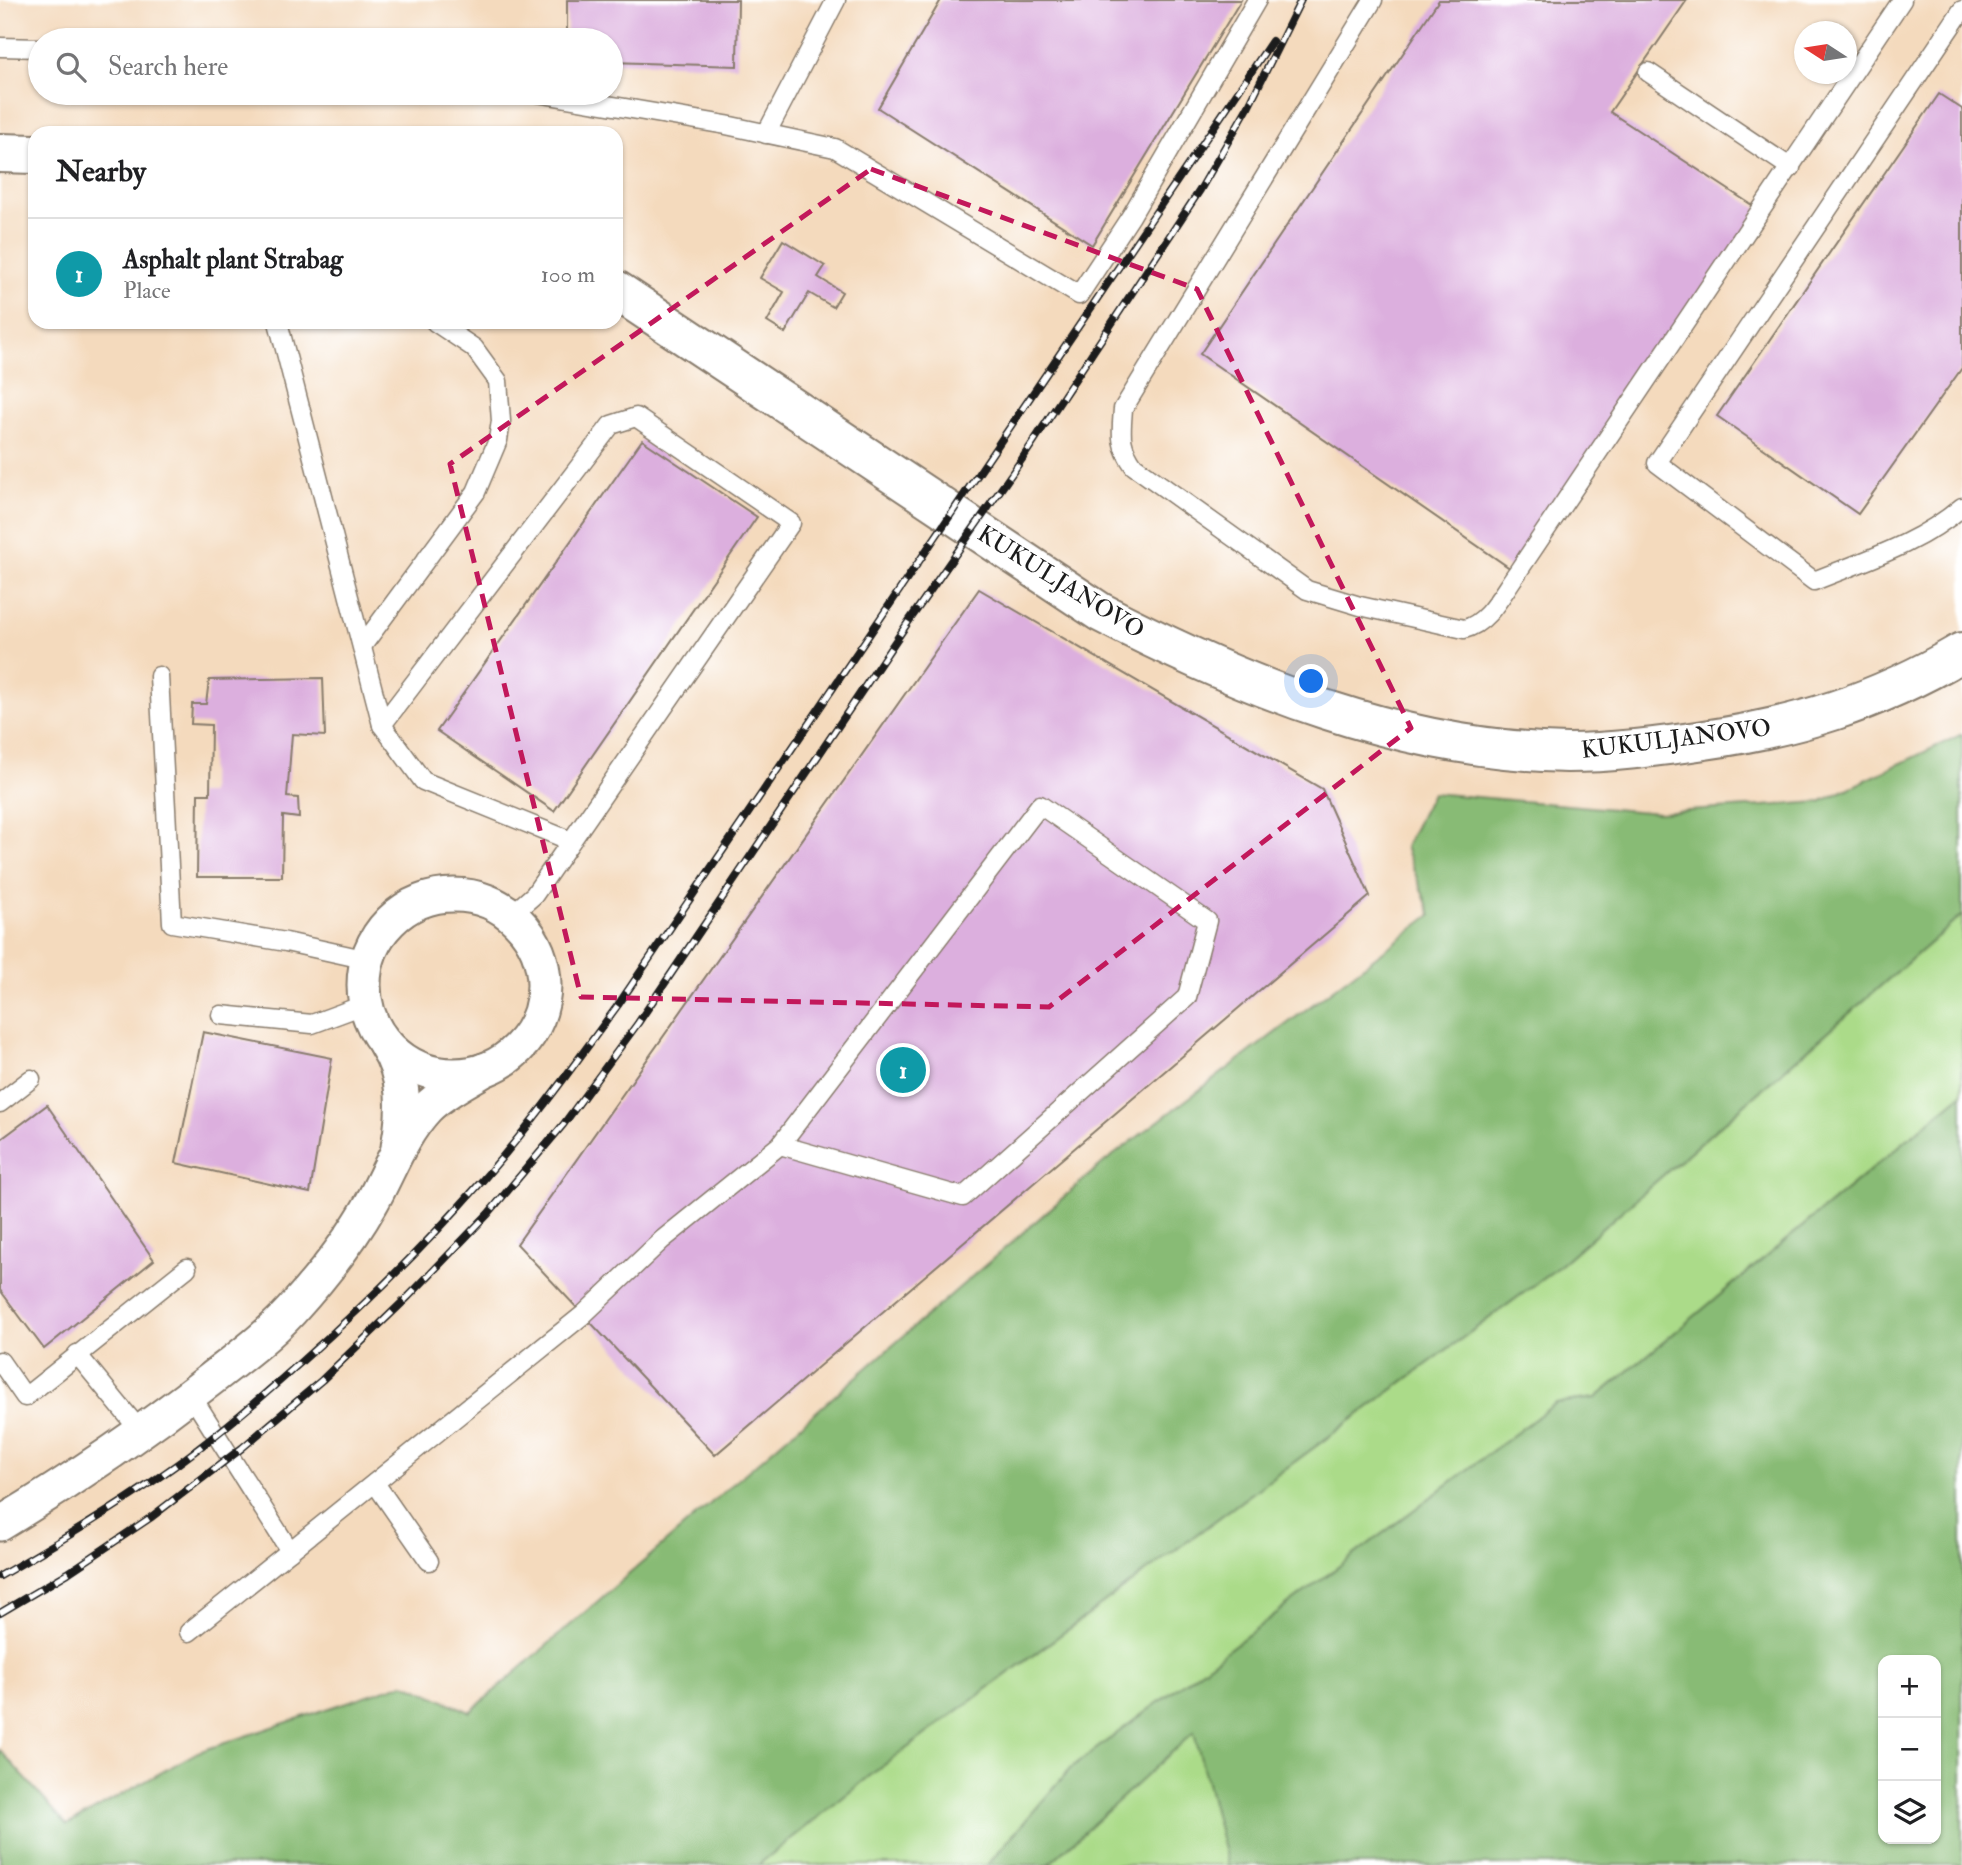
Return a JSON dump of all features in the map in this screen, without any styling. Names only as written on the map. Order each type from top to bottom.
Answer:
[{"type":"main road","points":[[0,153],[28,153]]},
{"type":"main road","name":"KUKULJANOVO","points":[[623,295],[1100,611],[1169,648],[1244,680],[1311,705],[1385,726],[1452,741],[1522,751],[1600,752],[1662,746],[1784,726],[1846,709],[1898,686],[1962,652]]},
{"type":"street","points":[[0,1524],[141,1432],[238,1358],[289,1312],[352,1236],[398,1149],[428,1108],[506,1059],[523,1043],[536,1023],[543,1000],[544,976],[539,953],[527,932],[511,915],[491,902],[469,895],[433,897],[411,905],[392,919],[377,938],[368,960],[364,981],[366,1004],[378,1034],[392,1055],[402,1085],[403,1122],[398,1149]]},
{"type":"street","points":[[378,1034],[401,1058],[420,1069],[453,1075],[485,1070]]},
{"type":"lane","points":[[766,134],[836,0]]},
{"type":"lane","points":[[604,105],[835,148],[1079,295],[1131,216],[1257,0]]},
{"type":"lane","points":[[1373,0],[1123,409],[1123,451],[1134,466],[1307,590],[1360,606],[1464,629],[1474,627],[1483,619],[1791,168],[1902,0]]},
{"type":"lane","points":[[1960,19],[1657,463],[1814,581],[1908,544],[1944,522],[1962,506]]},
{"type":"lane","points":[[0,47],[28,48]]},
{"type":"lane","points":[[1648,72],[1791,168]]},
{"type":"lane","points":[[280,329],[382,725],[423,781],[571,841]]},
{"type":"lane","points":[[363,645],[476,492],[498,440],[502,421],[498,381],[474,348],[446,329]]},
{"type":"lane","points":[[382,725],[611,425],[636,417],[791,523],[534,895],[511,915]]},
{"type":"lane","points":[[159,676],[172,923],[286,942],[368,960]]},
{"type":"lane","points":[[189,1632],[583,1315],[662,1240],[780,1145],[1040,805],[1208,921],[1187,998],[963,1196],[780,1145]]},
{"type":"lane","points":[[221,1014],[312,1024],[366,1004]]},
{"type":"lane","points":[[0,1103],[31,1079]]},
{"type":"lane","points":[[0,1361],[25,1396],[187,1268]]},
{"type":"lane","points":[[77,1354],[141,1432]]},
{"type":"lane","points":[[191,1395],[290,1551]]},
{"type":"lane","points":[[374,1483],[429,1561]]},
{"type":"highlighted area","points":[[871,169],[1197,289],[1411,728],[1049,1007],[581,997],[450,464]]},
{"type":"green space","points":[[1962,734],[1962,915],[1553,1271],[876,1771],[758,1865],[0,1865],[0,1750],[67,1825],[198,1752],[404,1683],[470,1712],[1103,1163],[1431,915],[1405,847],[1432,793],[1659,813],[1820,802]]},
{"type":"green space","points":[[1962,915],[1962,1094],[1596,1398],[1556,1403],[1071,1768],[987,1865],[758,1865],[876,1771],[1553,1271]]},
{"type":"green space","points":[[1962,1094],[1962,1865],[1228,1865],[1194,1732],[1048,1865],[987,1865],[1071,1768],[1556,1403],[1596,1398]]},
{"type":"green space","points":[[1194,1731],[1228,1865],[1048,1865]]},
{"type":"building","points":[[567,0],[738,0],[737,66],[623,62],[623,28],[567,28]]},
{"type":"building","points":[[941,0],[1241,0],[1092,245],[878,108]]},
{"type":"building","points":[[1439,0],[1687,0],[1610,112],[1761,211],[1517,573],[1200,354]]},
{"type":"building","points":[[1939,94],[1962,109],[1962,368],[1858,514],[1717,416]]},
{"type":"building","points":[[783,240],[825,266],[818,277],[842,292],[833,307],[809,293],[785,333],[767,322],[784,292],[760,278]]},
{"type":"building","points":[[642,440],[757,517],[554,811],[437,731]]},
{"type":"building","points":[[979,589],[1322,789],[1370,896],[715,1455],[517,1244]]},
{"type":"building","points":[[323,678],[325,736],[292,734],[287,797],[298,798],[299,818],[283,816],[282,877],[197,877],[198,794],[210,794],[211,725],[191,724],[192,704],[206,704],[209,680]]},
{"type":"building","points":[[203,1032],[332,1058],[310,1193],[176,1163]]},
{"type":"building","points":[[47,1105],[154,1260],[44,1349],[0,1290],[0,1140]]},
{"type":"railway","points":[[0,1613],[68,1573],[150,1518],[242,1448],[322,1380],[409,1296],[488,1214],[563,1125],[638,1023],[909,621],[1022,459],[1200,190],[1248,107],[1301,0]]},
{"type":"railway","points":[[0,1576],[136,1493],[242,1414],[326,1340],[395,1274],[500,1160],[618,1005],[1272,41]]},
{"type":"place","name":"Asphalt plant Strabag","points":[[903,1070]]}]
